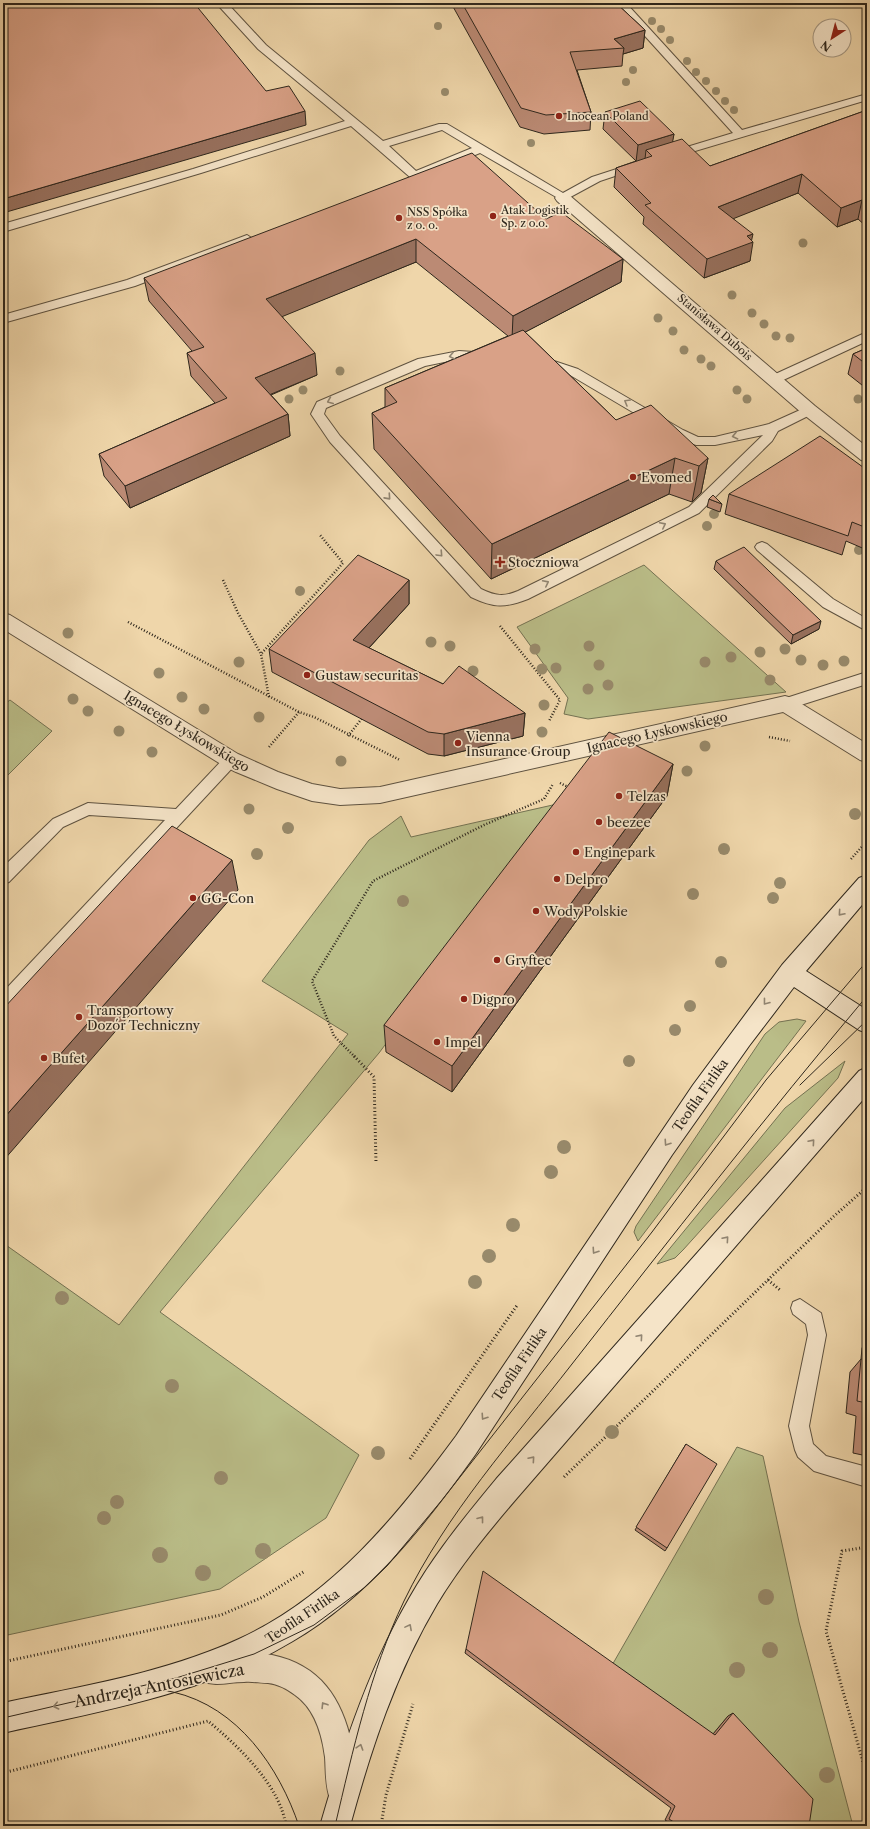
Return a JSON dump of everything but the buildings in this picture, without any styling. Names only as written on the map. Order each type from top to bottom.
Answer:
[{"type":"street","name":"Stanisława Dubois","points":[[564,198],[809,410],[867,456]]},
{"type":"street","name":"Ignacego Łyskowskiego","points":[[3,620],[231,760],[266,777],[301,789],[339,797],[380,795],[785,704]]},
{"type":"street","points":[[785,704],[867,754]]},
{"type":"street","name":"Teofila Firlika","points":[[176,1678],[242,1652],[280,1632],[312,1612],[354,1579],[408,1520],[467,1442],[697,1098],[790,972],[867,884]]},
{"type":"street","points":[[790,972],[867,1023]]},
{"type":"street","points":[[335,1825],[361,1744],[386,1677],[416,1614],[453,1556],[512,1482],[867,1078]]},
{"type":"street","name":"Andrzeja Antosiewicza","points":[[3,1718],[176,1678],[231,1668],[263,1667],[287,1673],[315,1692],[325,1705],[332,1720],[341,1756],[341,1788],[335,1825]]},
{"type":"lane","points":[[221,3],[262,47],[381,145],[415,176]]},
{"type":"lane","points":[[620,3],[740,134]]},
{"type":"lane","points":[[660,158],[867,97]]},
{"type":"lane","points":[[3,228],[197,171],[352,122]]},
{"type":"lane","points":[[381,145],[443,126],[564,198],[596,179],[646,162]]},
{"type":"lane","points":[[400,181],[482,148]]},
{"type":"lane","points":[[3,319],[131,283],[258,235]]},
{"type":"lane","points":[[775,379],[867,336]]},
{"type":"lane","points":[[496,357],[459,354],[422,362],[321,405],[317,414],[334,439],[476,593],[492,601],[506,602],[523,595],[694,510],[767,438],[773,428]]},
{"type":"lane","points":[[526,359],[541,360],[574,372],[678,433],[696,441],[715,441],[773,428],[809,410]]},
{"type":"lane","points":[[762,547],[828,603],[867,626]]},
{"type":"lane","points":[[785,704],[867,678]]},
{"type":"lane","points":[[3,1003],[231,760]]},
{"type":"lane","points":[[3,877],[58,823],[88,809],[178,815]]},
{"type":"lane","points":[[800,1308],[814,1319],[817,1335],[799,1426],[804,1450],[821,1464],[867,1476]]},
{"type":"path","points":[[261,654],[343,563],[320,535]]},
{"type":"path","points":[[223,580],[238,613],[261,654],[269,697]]},
{"type":"path","points":[[492,601],[501,628],[560,700],[549,721]]},
{"type":"path","points":[[128,622],[269,697],[299,712],[314,717],[342,733]]},
{"type":"path","points":[[276,739],[299,712]]},
{"type":"path","points":[[348,736],[366,713]]},
{"type":"path","points":[[376,1163],[374,1077],[334,1036],[312,981],[373,881],[484,825],[544,799],[556,781],[575,791]]},
{"type":"path","points":[[563,1479],[833,1217],[867,1187]]},
{"type":"path","points":[[410,1461],[522,1298]]},
{"type":"path","points":[[867,1547],[842,1551],[826,1631],[867,1776]]},
{"type":"path","points":[[3,1662],[221,1615],[263,1597],[310,1568]]},
{"type":"path","points":[[380,1826],[386,1795],[415,1697]]},
{"type":"path","points":[[3,1773],[208,1721],[233,1741],[258,1769],[269,1784],[286,1819],[286,1826]]},
{"type":"green space","points":[[644,565],[786,692],[588,719],[564,714],[568,698],[517,627]]},
{"type":"green space","points":[[10,700],[52,731],[3,780],[3,705]]},
{"type":"green space","points":[[566,802],[379,1053],[160,1312],[359,1455],[326,1518],[220,1589],[3,1636],[3,1243],[119,1325],[348,1034],[262,981],[369,840],[401,816],[411,837]]},
{"type":"green space","points":[[797,1019],[806,1021],[638,1241],[634,1232],[636,1226],[765,1034],[779,1022]]},
{"type":"green space","points":[[845,1061],[838,1078],[683,1250],[675,1258],[657,1264],[785,1108]]},
{"type":"green space","points":[[737,1447],[763,1456],[799,1622],[853,1826],[802,1826],[728,1716],[710,1738],[611,1667]]},
{"type":"tram line","points":[[3,1718],[176,1678],[254,1654],[314,1625],[364,1588],[387,1566],[442,1500],[652,1232],[766,1080],[867,961]]},
{"type":"tram line","points":[[335,1826],[364,1712],[381,1655],[404,1601],[440,1538],[460,1508],[504,1449],[718,1178],[867,996]]},
{"type":"tram line","points":[[800,1085],[867,1020]]},
{"type":"tram line","points":[[146,1689],[170,1691],[196,1700],[217,1711],[236,1725],[253,1742],[280,1782],[291,1804],[299,1826]]},
{"type":"place","name":"Inocean Poland","points":[[559,116]]},
{"type":"place","name":"Atak Logistik Sp. z o.o.","points":[[493,216]]},
{"type":"place","name":"NSS Spółka z o. o.","points":[[399,218]]},
{"type":"place","name":"Evomed","points":[[633,477]]},
{"type":"place","name":"Stoczniowa","points":[[500,562]]},
{"type":"place","name":"Gustaw securitas","points":[[307,675]]},
{"type":"place","name":"Vienna Insurance Group","points":[[458,743]]},
{"type":"place","name":"Telzas","points":[[619,796]]},
{"type":"place","name":"beezee","points":[[599,822]]},
{"type":"place","name":"Enginepark","points":[[576,852]]},
{"type":"place","name":"Delpro","points":[[557,879]]},
{"type":"place","name":"GG-Con","points":[[193,898]]},
{"type":"place","name":"Wody Polskie","points":[[536,911]]},
{"type":"place","name":"Gryftec","points":[[497,960]]},
{"type":"place","name":"Digpro","points":[[464,999]]},
{"type":"place","name":"Transportowy Dozór Techniczny","points":[[79,1017]]},
{"type":"place","name":"Impel","points":[[437,1042]]},
{"type":"place","name":"Bufet","points":[[44,1058]]}]
